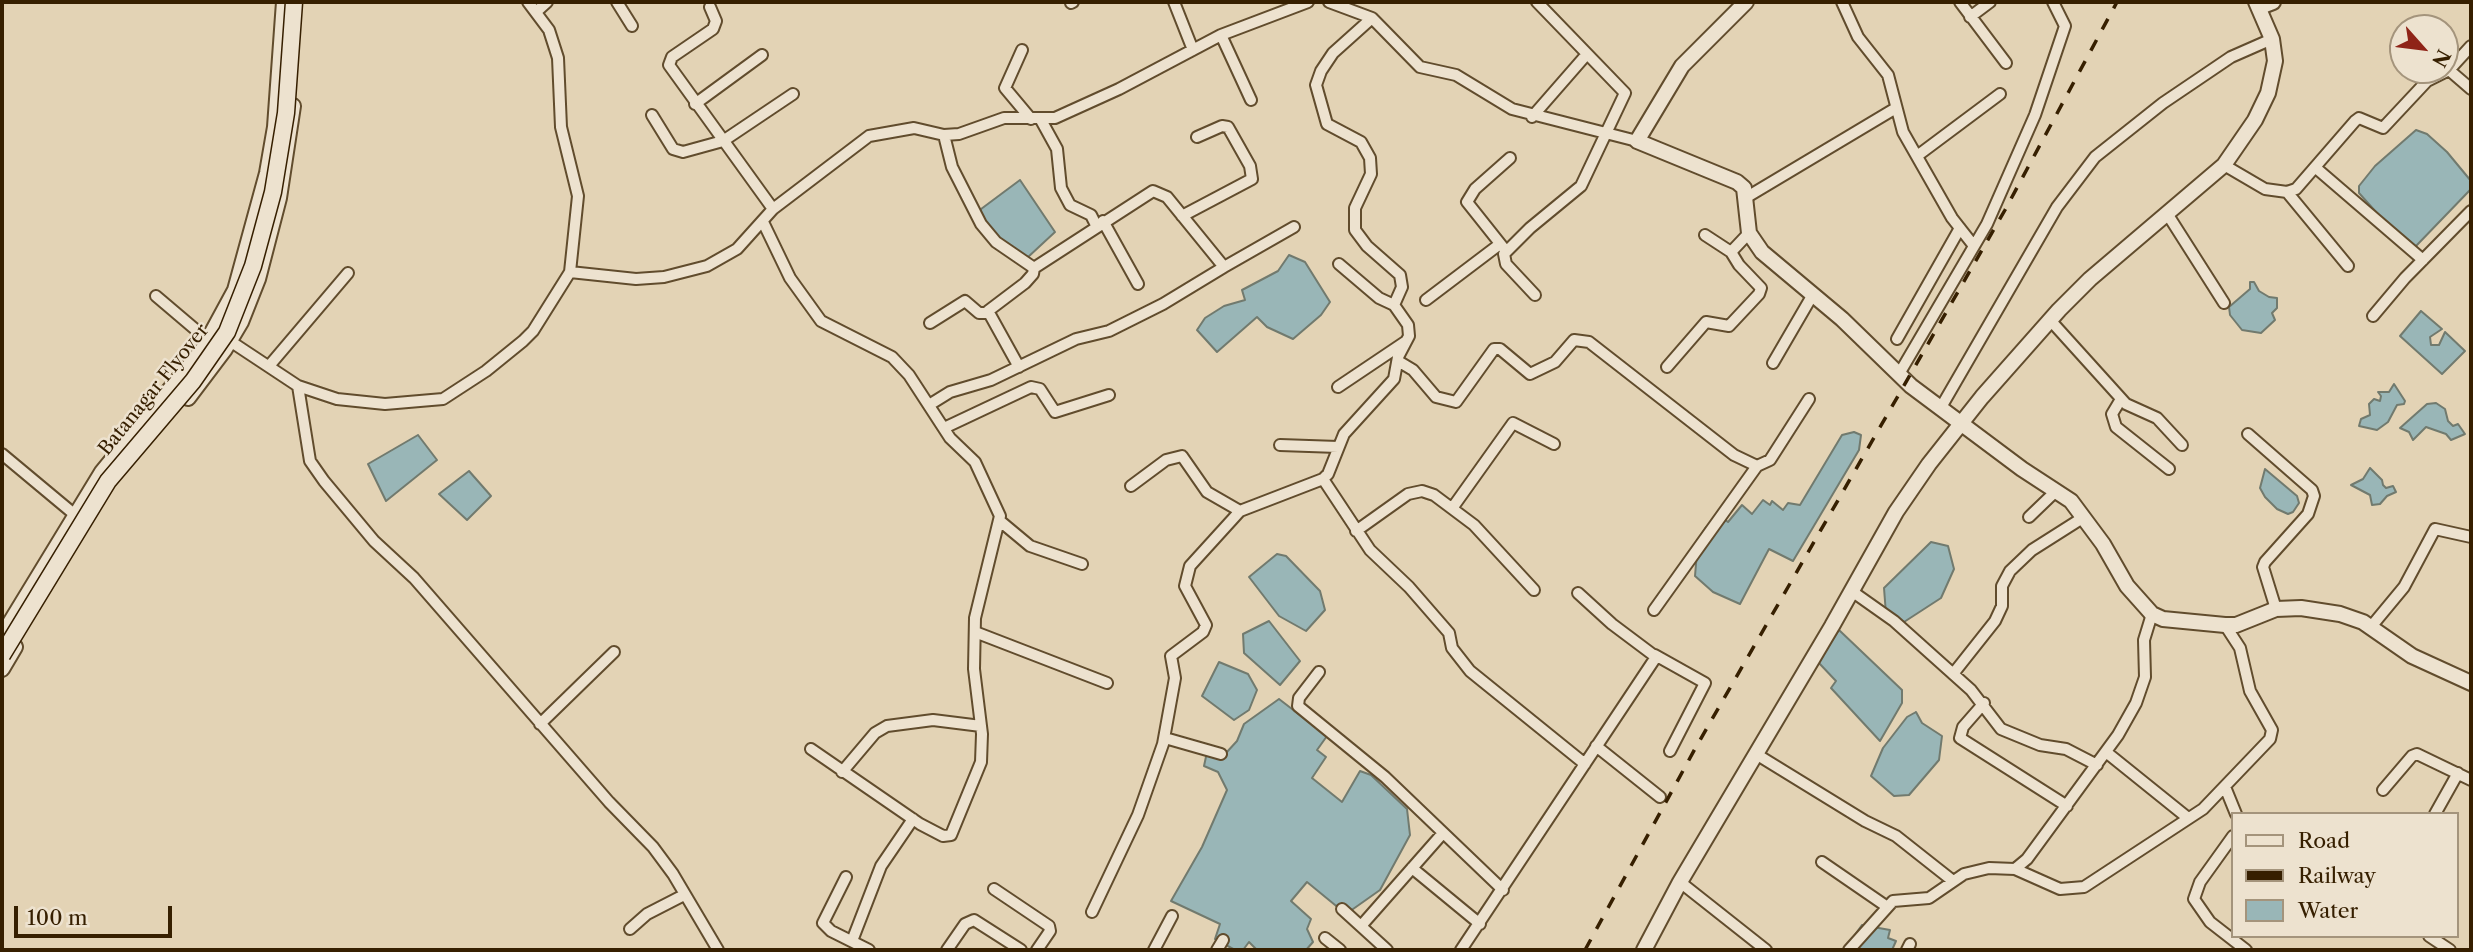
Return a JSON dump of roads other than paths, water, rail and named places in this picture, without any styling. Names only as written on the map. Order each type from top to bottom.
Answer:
[{"type":"main road","name":"Batanagar Flyover","points":[[2,655],[108,481],[193,381],[231,323],[253,266],[281,150],[294,2]]},
{"type":"street","points":[[2,636],[74,514],[117,451],[172,390],[209,341],[235,290],[267,173],[275,127],[284,2]]},
{"type":"street","points":[[2,670],[113,484],[198,387],[230,341],[258,279],[279,198],[292,132],[300,2]]},
{"type":"street","points":[[230,341],[298,386],[337,400],[368,403],[443,399],[477,378],[534,331],[570,272],[578,196],[561,127],[558,58],[548,30],[528,2]]},
{"type":"street","points":[[536,12],[547,2]]},
{"type":"street","points":[[617,2],[632,26]]},
{"type":"street","points":[[1174,2],[1193,50]]},
{"type":"street","points":[[1329,2],[1372,18],[1420,67],[1456,75],[1477,90],[1532,117],[1637,141],[1737,182],[1744,188],[1749,233],[1762,252],[1842,319],[1940,409],[2071,501],[2127,586],[2152,614],[2163,619],[2236,625],[2276,609],[2320,610],[2352,618],[2412,656],[2471,683]]},
{"type":"street","points":[[1426,300],[1503,247],[1576,191],[1625,93],[1537,2]]},
{"type":"street","points":[[1637,141],[1682,66],[1746,2]]},
{"type":"street","points":[[1842,2],[1858,37],[1888,75],[1903,132],[1974,246]]},
{"type":"street","points":[[1960,2],[2006,63]]},
{"type":"street","points":[[1970,17],[1990,2]]},
{"type":"street","points":[[1899,374],[1974,246],[2035,116],[2065,26],[2053,2]]},
{"type":"street","points":[[570,272],[636,279],[692,271],[726,257],[773,209],[869,136],[897,128],[914,128],[944,135],[959,134],[1004,118],[1036,119],[1064,115],[1221,35],[1303,3]]},
{"type":"street","points":[[1644,950],[1680,882],[1853,592],[1896,512],[1929,464],[2090,279],[2224,165],[2255,120],[2268,93],[2275,61],[2273,38],[2263,4]]},
{"type":"street","points":[[709,7],[716,21],[713,29],[672,57],[669,65],[773,209]]},
{"type":"street","points":[[1372,18],[1333,53],[1316,85],[1327,124],[1361,142],[1370,158],[1371,174],[1355,208],[1354,230],[1367,246],[1400,275],[1402,287],[1394,306]]},
{"type":"street","points":[[1221,35],[1251,100]]},
{"type":"street","points":[[1940,409],[2057,207],[2095,157],[2163,103],[2231,57],[2273,38]]},
{"type":"street","points":[[2459,60],[2471,46]]},
{"type":"street","points":[[1022,50],[1005,88],[1036,119],[1057,149],[1061,188],[1070,205],[1091,215],[1100,223],[1138,284]]},
{"type":"street","points":[[1532,117],[1587,54]]},
{"type":"street","points":[[695,104],[762,55]]},
{"type":"street","points":[[2224,165],[2265,189],[2287,192],[2296,189],[2359,118],[2383,128],[2424,84]]},
{"type":"street","points":[[652,116],[678,152],[723,141],[793,94]]},
{"type":"street","points":[[1917,156],[2000,94]]},
{"type":"street","points":[[1746,197],[1896,108]]},
{"type":"street","points":[[1187,213],[1250,182],[1252,172],[1231,129],[1222,126],[1197,137]]},
{"type":"street","points":[[944,135],[952,167],[981,224],[996,242],[1034,268]]},
{"type":"street","points":[[1510,158],[1475,189],[1467,202],[1503,247],[1503,260],[1535,295]]},
{"type":"street","points":[[2316,168],[2423,260]]},
{"type":"street","points":[[988,313],[994,304],[1025,283],[1033,274],[1034,268],[1153,191],[1164,193],[1187,213],[1224,267]]},
{"type":"street","points":[[2287,192],[2348,266]]},
{"type":"street","points":[[2373,316],[2471,211]]},
{"type":"street","points":[[2168,215],[2224,303]]},
{"type":"street","points":[[763,222],[790,278],[821,321],[892,357],[909,375],[944,428],[975,462],[1000,521],[1030,546],[1082,564]]},
{"type":"street","points":[[2460,222],[2471,231]]},
{"type":"street","points":[[929,405],[950,392],[980,385],[1076,339],[1109,331],[1163,304],[1294,227]]},
{"type":"street","points":[[1897,340],[1961,228]]},
{"type":"street","points":[[1731,252],[1749,233]]},
{"type":"street","points":[[1667,367],[1701,326],[1708,322],[1730,326],[1759,294],[1761,288],[1739,265],[1731,252],[1705,235]]},
{"type":"street","points":[[1092,912],[1138,815],[1165,738],[1175,678],[1171,656],[1203,632],[1206,625],[1185,586],[1186,574],[1196,556],[1240,510],[1323,479],[1330,470],[1350,425],[1394,379],[1398,361],[1408,340],[1408,325],[1394,306],[1379,298],[1339,264]]},
{"type":"street","points":[[269,366],[348,273]]},
{"type":"street","points":[[156,296],[209,341]]},
{"type":"street","points":[[1773,363],[1792,325],[1812,296]]},
{"type":"street","points":[[930,323],[965,301],[979,313],[988,313]]},
{"type":"street","points":[[988,313],[1019,367]]},
{"type":"street","points":[[2051,321],[2121,399],[2133,408],[2157,418],[2182,445]]},
{"type":"street","points":[[1338,387],[1408,340]]},
{"type":"street","points":[[1398,361],[1413,370],[1423,386],[1436,397],[1456,402],[1494,349],[1507,354],[1530,374],[1555,362],[1574,340],[1589,342],[1734,455],[1757,466]]},
{"type":"street","points":[[298,386],[310,461],[324,481],[374,541],[414,578],[540,724],[653,847],[715,946],[703,950]]},
{"type":"street","points":[[944,428],[1031,387],[1040,389],[1055,412],[1109,395]]},
{"type":"street","points":[[1654,610],[1757,466],[1770,460],[1809,399]]},
{"type":"street","points":[[2121,399],[2112,414],[2116,427],[2169,469]]},
{"type":"street","points":[[1453,507],[1513,424],[1554,444]]},
{"type":"street","points":[[2248,434],[2312,490],[2315,501],[2308,514],[2265,562],[2263,568],[2276,609]]},
{"type":"street","points":[[1280,445],[1338,447]]},
{"type":"street","points":[[2,454],[87,525]]},
{"type":"street","points":[[1131,486],[1166,460],[1182,456],[1207,492],[1240,510]]},
{"type":"street","points":[[1323,479],[1370,550],[1409,587],[1449,634],[1452,648],[1470,671],[1585,764]]},
{"type":"street","points":[[1356,531],[1415,491],[1434,495],[1474,525],[1535,590]]},
{"type":"street","points":[[2029,517],[2056,491]]},
{"type":"street","points":[[1953,674],[1995,621],[2002,606],[2002,586],[2010,570],[2032,551],[2084,517]]},
{"type":"street","points":[[811,749],[913,819],[943,836],[951,835],[981,762],[981,726],[974,669],[975,632],[983,576],[1000,521]]},
{"type":"street","points":[[2370,628],[2404,587],[2435,529],[2471,537]]},
{"type":"street","points":[[1853,592],[1894,621],[1953,674],[1984,704],[1991,719],[2001,729],[2040,744],[2066,749],[2097,765]]},
{"type":"street","points":[[1578,593],[1612,624],[1655,655],[1705,683],[1670,751]]},
{"type":"street","points":[[2015,869],[2035,849],[2097,765],[2142,691],[2145,677],[2144,639],[2152,614]]},
{"type":"street","points":[[1849,950],[1886,906],[1901,898],[1929,898],[1953,881],[1989,868],[2015,869],[2060,888],[2084,887],[2132,859],[2203,809],[2270,739],[2273,732],[2254,700],[2239,648],[2225,625]]},
{"type":"street","points":[[975,632],[1107,683]]},
{"type":"street","points":[[540,724],[614,652]]},
{"type":"street","points":[[1461,950],[1503,890],[1655,655]]},
{"type":"street","points":[[1319,672],[1297,701],[1298,706],[1385,777],[1503,890]]},
{"type":"street","points":[[1984,704],[1963,727],[1960,738],[2067,806]]},
{"type":"street","points":[[842,772],[875,733],[887,726],[933,720],[981,726]]},
{"type":"street","points":[[1165,738],[1221,754]]},
{"type":"street","points":[[1597,746],[1660,797]]},
{"type":"street","points":[[2106,752],[2188,818]]},
{"type":"street","points":[[1756,754],[1865,821],[1896,836],[1953,881]]},
{"type":"street","points":[[2383,790],[2412,756],[2417,754],[2471,780]]},
{"type":"street","points":[[2436,812],[2458,773]]},
{"type":"street","points":[[2225,787],[2234,812]]},
{"type":"street","points":[[852,941],[881,866],[913,819]]},
{"type":"street","points":[[1361,926],[1443,833]]},
{"type":"street","points":[[2232,837],[2200,882],[2194,898],[2210,922],[2246,950]]},
{"type":"street","points":[[1822,862],[1886,906]]},
{"type":"street","points":[[1412,868],[1480,923]]},
{"type":"street","points":[[846,877],[823,923],[827,929],[869,950]]},
{"type":"street","points":[[1680,882],[1766,950]]},
{"type":"street","points":[[994,890],[1049,926],[1050,931],[1037,950]]},
{"type":"street","points":[[630,929],[647,914],[684,895]]},
{"type":"street","points":[[1342,909],[1387,950]]},
{"type":"street","points":[[1154,950],[1172,916]]},
{"type":"street","points":[[947,950],[965,924],[974,920],[1021,950]]},
{"type":"street","points":[[1325,938],[1340,950]]},
{"type":"street","points":[[2433,938],[2450,950]]},
{"type":"water","points":[[2416,130],[2427,134],[2447,152],[2471,181],[2471,189],[2412,247],[2393,231],[2359,193],[2359,186],[2375,166]]},
{"type":"water","points":[[1020,180],[1055,232],[1027,258],[999,247],[973,215]]},
{"type":"water","points":[[1289,255],[1305,262],[1330,302],[1321,315],[1293,339],[1267,327],[1257,317],[1217,352],[1197,330],[1205,318],[1224,306],[1245,300],[1242,290],[1278,271]]},
{"type":"water","points":[[2250,282],[2254,282],[2259,291],[2269,297],[2277,298],[2277,308],[2272,313],[2275,320],[2261,333],[2242,330],[2230,315],[2229,307],[2250,289]]},
{"type":"water","points":[[2421,311],[2442,329],[2430,337],[2431,345],[2439,345],[2445,332],[2465,351],[2442,374],[2400,336]]},
{"type":"water","points":[[2394,384],[2405,401],[2404,404],[2397,405],[2388,422],[2377,430],[2359,426],[2361,419],[2370,415],[2369,404],[2374,399],[2380,401],[2378,392],[2389,392]]},
{"type":"water","points":[[2436,403],[2445,409],[2448,421],[2453,426],[2458,424],[2465,434],[2451,440],[2446,434],[2426,427],[2413,440],[2409,432],[2400,428],[2427,404]]},
{"type":"water","points":[[1854,432],[1861,435],[1859,450],[1793,561],[1769,549],[1740,604],[1713,592],[1695,576],[1698,540],[1706,527],[1715,531],[1724,519],[1728,522],[1742,505],[1752,514],[1763,500],[1770,505],[1772,501],[1783,510],[1788,503],[1800,505],[1842,435]]},
{"type":"water","points":[[418,435],[437,460],[386,501],[368,464]]},
{"type":"water","points":[[2370,468],[2386,488],[2393,486],[2396,492],[2387,496],[2380,504],[2372,505],[2370,495],[2351,485],[2363,479]]},
{"type":"water","points":[[2265,469],[2297,496],[2299,503],[2293,512],[2288,514],[2277,509],[2265,497],[2260,488]]},
{"type":"water","points":[[469,471],[491,496],[467,520],[439,494]]},
{"type":"water","points":[[1931,542],[1948,546],[1954,569],[1941,598],[1904,622],[1886,614],[1884,588]]},
{"type":"water","points":[[1277,554],[1286,556],[1320,591],[1325,610],[1306,631],[1279,616],[1249,577]]},
{"type":"water","points":[[1269,621],[1300,661],[1280,685],[1244,653],[1243,634]]},
{"type":"water","points":[[1839,630],[1902,690],[1902,703],[1880,741],[1831,688],[1836,681],[1818,662]]},
{"type":"water","points":[[1219,662],[1248,674],[1257,690],[1249,710],[1234,720],[1202,696]]},
{"type":"water","points":[[1279,699],[1327,736],[1317,750],[1326,757],[1312,778],[1342,802],[1360,771],[1371,775],[1407,809],[1410,835],[1380,890],[1346,914],[1307,882],[1291,901],[1311,919],[1307,929],[1313,942],[1306,950],[1257,950],[1249,942],[1243,950],[1235,950],[1215,939],[1220,924],[1171,901],[1202,847],[1227,790],[1218,772],[1204,766],[1207,752],[1226,753],[1237,741],[1244,724]]},
{"type":"water","points":[[1916,712],[1922,723],[1942,736],[1939,760],[1909,795],[1894,796],[1871,776],[1883,748],[1907,717]]},
{"type":"water","points":[[1862,925],[1890,930],[1888,938],[1896,941],[1892,950],[1855,950],[1849,943]]},
{"type":"railway","points":[[1585,950],[1696,747],[2005,210],[2117,2]]}]
